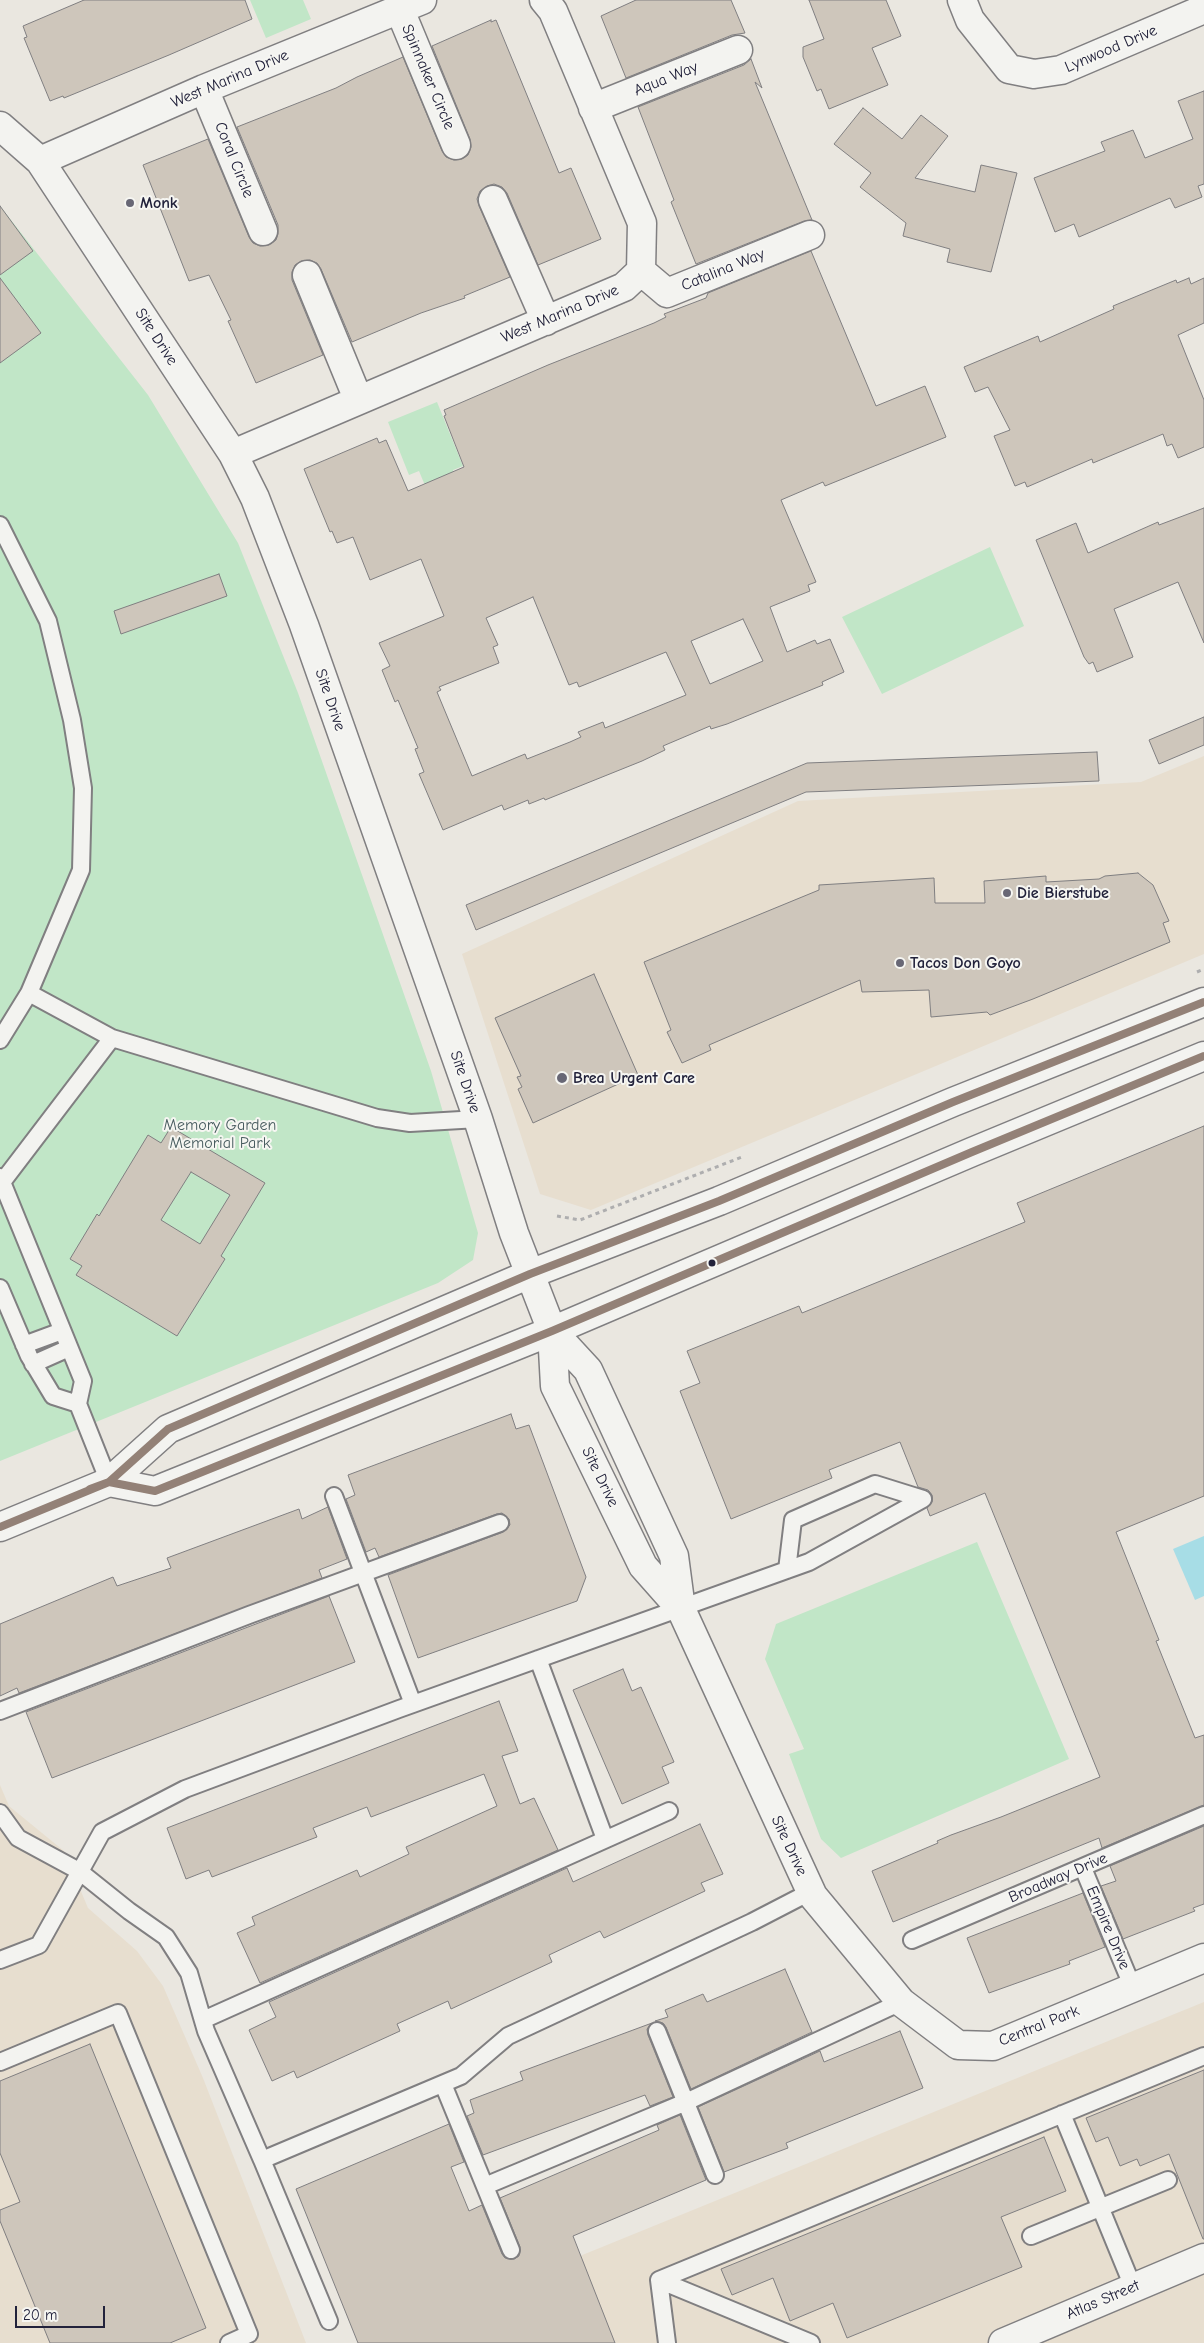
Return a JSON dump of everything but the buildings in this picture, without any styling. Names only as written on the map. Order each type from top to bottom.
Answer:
[{"type":"street","points":[[544,0],[553,11],[642,224],[641,271]]},
{"type":"street","name":"Lynwood Drive","points":[[962,0],[970,20],[1009,69],[1034,74],[1061,70],[1204,9]]},
{"type":"street","name":"West Marina Drive","points":[[40,161],[204,89],[411,4]]},
{"type":"street","name":"Spinnaker Circle","points":[[411,4],[456,145]]},
{"type":"street","name":"Aqua Way","points":[[593,108],[738,50]]},
{"type":"street","name":"Coral Circle","points":[[204,89],[263,231]]},
{"type":"street","name":"Site Drive","points":[[0,126],[40,161],[233,454],[255,498],[304,625],[478,1120],[514,1233],[552,1331],[556,1386],[643,1566],[681,1609],[810,1892]]},
{"type":"street","points":[[493,200],[546,321]]},
{"type":"street","name":"Catalina Way","points":[[641,271],[667,293],[810,235]]},
{"type":"street","name":"West Marina Drive","points":[[233,454],[624,287],[641,271]]},
{"type":"street","points":[[307,274],[358,399]]},
{"type":"street","points":[[0,1527],[109,1482],[168,1428],[530,1274],[719,1201],[953,1102],[1204,1002]]},
{"type":"street","points":[[109,1482],[155,1491],[552,1331],[1204,1056]]},
{"type":"street","name":"Site Drive","points":[[552,1331],[588,1370],[591,1376],[674,1556],[681,1609]]},
{"type":"street","name":"Central Park","points":[[810,1892],[901,2002],[958,2045],[993,2046],[1204,1958]]},
{"type":"street","name":"Atlas Street","points":[[1003,2343],[1204,2258]]},
{"type":"lane","points":[[0,525],[48,621],[72,720],[83,788],[81,870],[29,993],[0,1040]]},
{"type":"lane","points":[[29,993],[112,1038],[377,1118],[410,1123],[478,1120]]},
{"type":"lane","points":[[109,1482],[78,1404],[83,1381],[1,1182],[112,1038]]},
{"type":"lane","points":[[0,1288],[24,1346],[53,1396],[78,1404]]},
{"type":"lane","points":[[24,1346],[62,1331]]},
{"type":"lane","points":[[33,1364],[69,1348]]},
{"type":"lane","points":[[0,1960],[39,1945],[102,1832],[185,1789],[413,1704],[681,1609],[809,1562],[923,1499],[875,1484],[793,1520],[787,1570]]},
{"type":"lane","points":[[334,1496],[413,1704]]},
{"type":"lane","points":[[0,1711],[500,1523]]},
{"type":"lane","points":[[538,1660],[605,1839]]},
{"type":"lane","points":[[203,2020],[669,1811]]},
{"type":"lane","points":[[0,1813],[18,1838],[79,1871],[129,1911],[166,1937],[189,1974],[203,2020],[329,2321]]},
{"type":"lane","name":"Broadway Drive","points":[[912,1940],[1204,1815]]},
{"type":"lane","name":"Empire Drive","points":[[1083,1868],[1133,1988]]},
{"type":"lane","points":[[262,2160],[460,2076],[508,2036],[752,1922],[810,1892]]},
{"type":"lane","points":[[485,2186],[686,2102],[901,2002]]},
{"type":"lane","points":[[0,2062],[118,2013],[249,2334],[229,2343]]},
{"type":"lane","points":[[656,2031],[715,2175]]},
{"type":"lane","points":[[659,2280],[1204,2056]]},
{"type":"lane","points":[[443,2084],[511,2250]]},
{"type":"lane","points":[[1062,2114],[1134,2288]]},
{"type":"lane","points":[[1031,2236],[1168,2180]]},
{"type":"lane","points":[[659,2280],[666,2343]]},
{"type":"lane","points":[[659,2280],[811,2343]]},
{"type":"shaded area","points":[[1204,756],[1204,954],[591,1210],[540,1194],[462,954],[798,801],[1141,782]]},
{"type":"shaded area","points":[[0,1785],[9,1806],[64,1851],[88,1908],[137,1951],[163,1986],[203,2078],[306,2343],[0,2343]]},
{"type":"shaded area","points":[[1204,2002],[1204,2343],[371,2343],[575,2258]]},
{"type":"green space","points":[[250,0],[303,0],[311,19],[266,38]]},
{"type":"green space","name":"Memory Garden Memorial Park","points":[[0,206],[148,395],[238,543],[298,693],[431,1071],[478,1233],[473,1260],[438,1283],[0,1461]]},
{"type":"green space","points":[[437,402],[463,466],[453,470],[465,500],[436,512],[419,471],[409,475],[388,422]]},
{"type":"green space","points":[[990,547],[1024,626],[882,694],[842,617]]},
{"type":"green space","points":[[977,1542],[1069,1759],[841,1858],[821,1839],[789,1754],[804,1749],[765,1659],[776,1624]]},
{"type":"water","points":[[1204,1536],[1204,1596],[1195,1600],[1173,1549]]},
{"type":"transit line","points":[[0,1527],[109,1482],[168,1429],[530,1274],[719,1201],[953,1102],[1204,1002]]},
{"type":"transit line","points":[[90,1489],[109,1482],[155,1491],[552,1331],[972,1152],[1204,1056]]},
{"type":"place","name":"Monk","points":[[130,203]]},
{"type":"place","name":"Die Bierstube","points":[[1007,893]]},
{"type":"place","name":"Tacos Don Goyo","points":[[900,963]]},
{"type":"place","name":"Brea Urgent Care","points":[[562,1078]]}]
